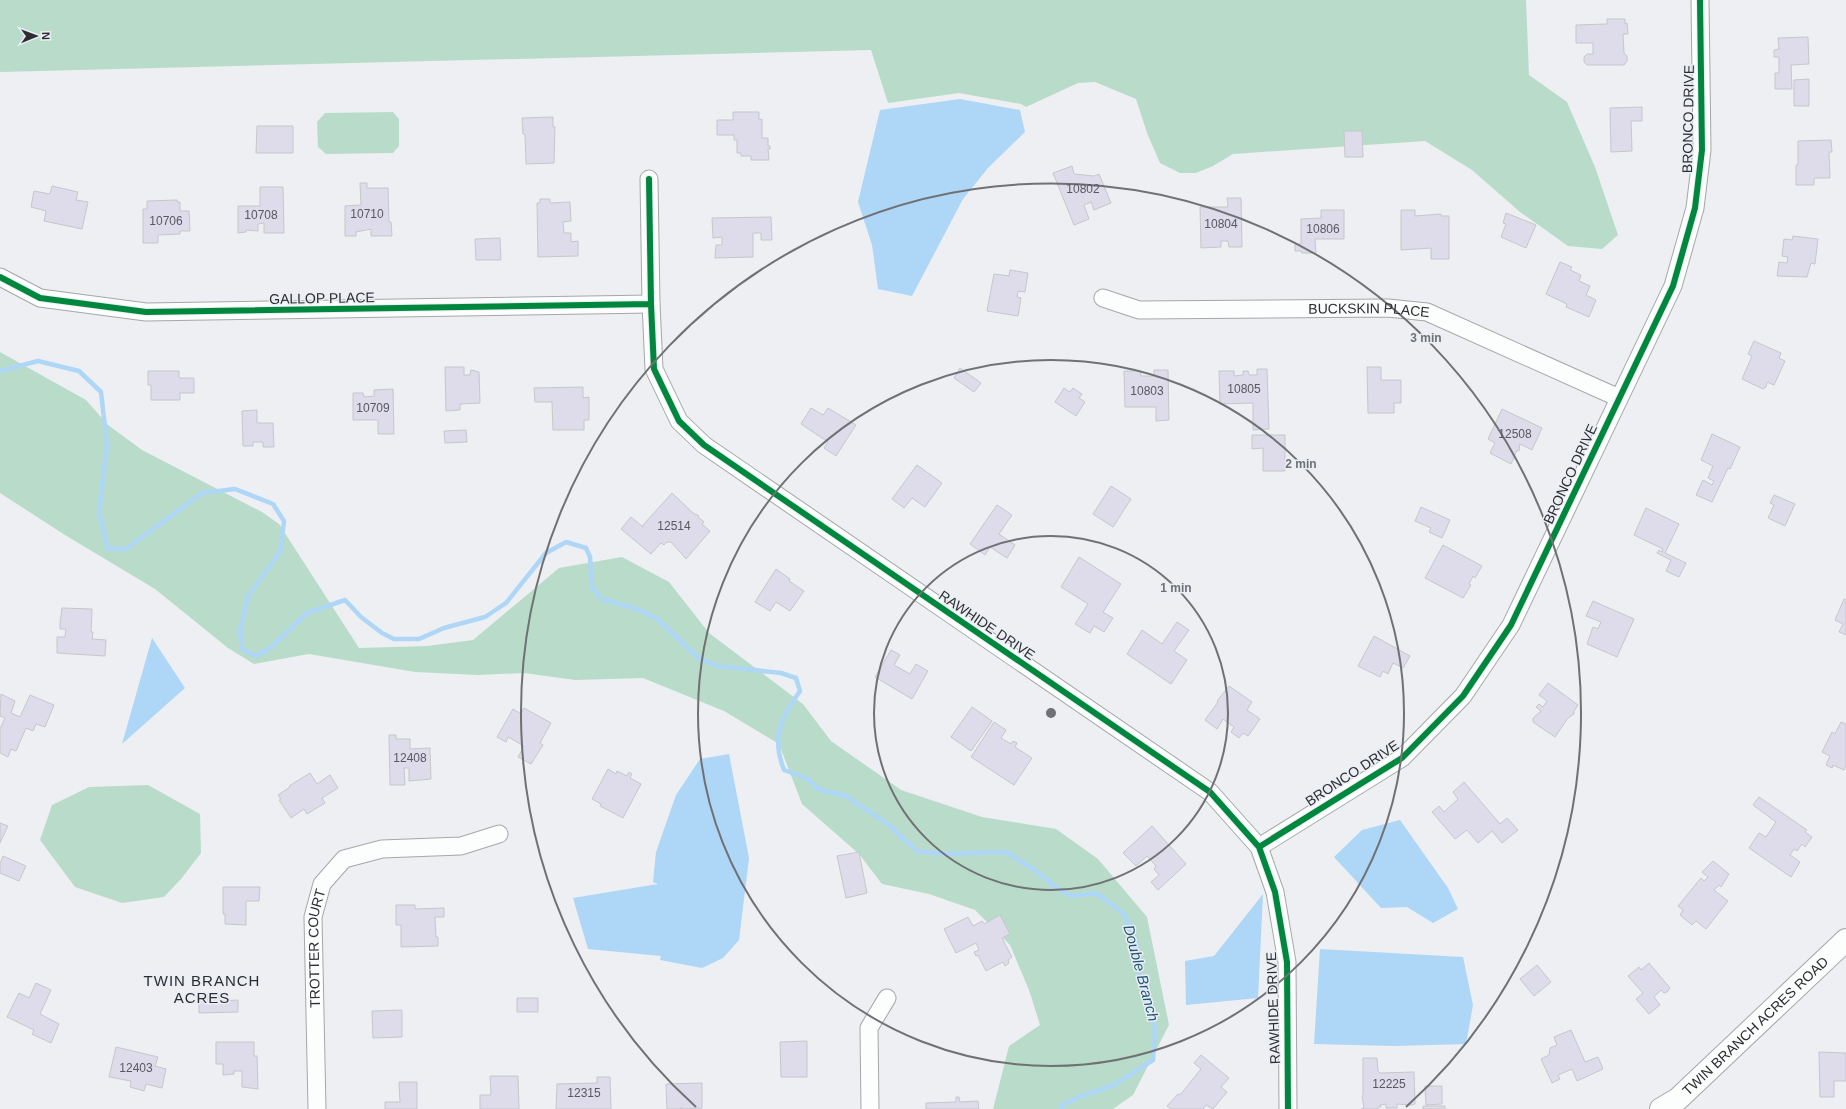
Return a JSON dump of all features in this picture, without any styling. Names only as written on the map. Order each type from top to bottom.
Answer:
[{"type":"street","name":"BRONCO DRIVE","points":[[1259,847],[1402,758],[1463,696],[1511,625],[1673,286],[1695,208],[1702,150],[1700,0]]},
{"type":"street","name":"RAWHIDE DRIVE","points":[[649,178],[651,304],[654,369],[679,421],[704,445],[1210,792],[1259,847],[1275,892],[1286,962],[1288,1109]]},
{"type":"street","name":"GALLOP PLACE","points":[[0,277],[40,298],[146,312],[651,304]]},
{"type":"street","name":"BUCKSKIN PLACE","points":[[1102,298],[1139,310],[1388,308],[1427,312],[1619,398]]},
{"type":"street","name":"TROTTER COURT","points":[[317,1109],[313,917],[322,884],[344,859],[382,849],[461,846],[499,834]]},
{"type":"street","name":"TWIN BRANCH ACRES ROAD","points":[[1675,1106],[1846,940]]},
{"type":"street","points":[[870,1109],[869,1028],[887,998]]},
{"type":"green space","points":[[0,0],[1526,0],[1529,75],[1567,102],[1595,167],[1618,235],[1602,249],[1568,246],[1520,212],[1472,170],[1425,141],[1233,154],[1213,166],[1196,173],[1180,173],[1160,163],[1147,133],[1136,99],[1095,82],[1078,83],[1026,107],[1021,104],[959,93],[888,103],[871,50],[0,72]]},
{"type":"green space","points":[[393,112],[399,119],[399,146],[393,153],[326,154],[318,147],[317,122],[325,113]]},
{"type":"green space","points":[[0,352],[86,400],[108,425],[142,450],[262,512],[279,524],[359,648],[427,646],[473,640],[559,568],[622,557],[669,582],[709,633],[803,704],[831,741],[901,790],[982,817],[1056,829],[1098,859],[1147,917],[1169,1025],[1133,1095],[1113,1109],[993,1109],[1009,1046],[1040,1025],[1029,990],[1010,945],[975,910],[929,894],[882,884],[859,854],[802,804],[779,744],[724,711],[643,678],[575,680],[524,673],[478,675],[415,672],[309,654],[254,664],[228,648],[155,589],[65,535],[0,493]]},
{"type":"green space","points":[[148,785],[200,814],[201,853],[181,879],[164,897],[122,903],[75,887],[40,840],[52,805],[89,787]]},
{"type":"water","points":[[960,99],[1020,110],[1025,132],[988,168],[963,199],[912,296],[878,289],[872,245],[858,202],[880,110]]},
{"type":"water","points":[[152,638],[185,688],[122,744]]},
{"type":"water","points":[[729,754],[749,858],[739,940],[723,958],[702,968],[660,960],[661,956],[588,949],[573,898],[658,884],[653,882],[656,852],[676,795],[700,759]]},
{"type":"water","points":[[1400,820],[1448,888],[1458,909],[1433,923],[1407,907],[1381,908],[1334,857],[1362,830]]},
{"type":"water","points":[[1263,894],[1258,998],[1186,1005],[1185,961],[1214,956]]},
{"type":"water","points":[[1320,949],[1463,957],[1473,1005],[1466,1044],[1394,1046],[1314,1044]]},
{"type":"building","points":[[1607,19],[1625,19],[1625,24],[1627,23],[1628,34],[1623,34],[1624,53],[1627,56],[1627,61],[1624,65],[1587,65],[1584,62],[1584,57],[1587,54],[1593,54],[1593,43],[1576,43],[1576,25],[1607,24]]},
{"type":"building","points":[[1808,37],[1809,64],[1791,65],[1792,89],[1775,89],[1775,73],[1779,73],[1779,57],[1774,57],[1774,50],[1779,49],[1778,38]]},
{"type":"building","points":[[1809,79],[1809,106],[1794,106],[1794,80]]},
{"type":"building","points":[[1642,107],[1642,121],[1631,121],[1632,151],[1611,152],[1610,108]]},
{"type":"building","points":[[733,112],[759,112],[759,120],[762,119],[762,138],[768,138],[768,146],[770,146],[770,149],[768,149],[769,160],[751,160],[751,156],[741,156],[741,153],[737,153],[737,140],[734,140],[734,135],[717,135],[717,120],[733,120]]},
{"type":"building","points":[[553,117],[553,127],[555,127],[554,163],[526,164],[525,134],[523,134],[522,118]]},
{"type":"building","points":[[257,126],[293,126],[293,153],[256,153]]},
{"type":"building","points":[[1344,131],[1362,131],[1363,157],[1345,157]]},
{"type":"building","points":[[1831,140],[1832,152],[1829,152],[1830,178],[1814,178],[1814,185],[1796,185],[1798,141]]},
{"type":"building","points":[[1072,166],[1074,174],[1094,176],[1099,174],[1111,203],[1094,210],[1091,202],[1084,205],[1089,219],[1074,225],[1053,173]]},
{"type":"building","points":[[360,183],[367,183],[367,188],[388,188],[389,222],[391,222],[392,236],[371,236],[371,229],[356,232],[356,236],[345,236],[345,206],[361,205]]},
{"type":"building","points":[[52,186],[78,192],[76,200],[88,202],[82,229],[44,221],[46,211],[31,207],[34,191],[50,194]]},
{"type":"building","points":[[260,187],[283,187],[284,233],[264,233],[264,223],[258,224],[258,231],[246,230],[246,232],[238,233],[238,206],[260,206]]},
{"type":"building","points":[[1227,198],[1241,198],[1242,247],[1229,247],[1228,241],[1221,241],[1221,247],[1201,248],[1200,207],[1228,207]]},
{"type":"building","points":[[540,199],[550,199],[550,203],[570,202],[571,221],[563,222],[564,233],[571,233],[571,242],[578,241],[578,256],[538,257],[537,203],[540,203]]},
{"type":"building","points":[[177,200],[177,202],[180,202],[180,211],[189,211],[190,231],[180,231],[180,234],[158,235],[158,243],[143,243],[143,209],[147,209],[147,201]]},
{"type":"building","points":[[1321,210],[1344,210],[1344,239],[1315,239],[1316,253],[1302,253],[1301,251],[1295,251],[1295,244],[1301,244],[1301,219],[1321,218]]},
{"type":"building","points":[[1401,210],[1415,210],[1415,216],[1441,214],[1441,216],[1449,216],[1449,259],[1431,259],[1431,248],[1401,250]]},
{"type":"building","points":[[1506,213],[1536,225],[1526,248],[1501,237],[1506,224],[1503,223]]},
{"type":"building","points":[[771,217],[772,240],[761,240],[761,233],[753,233],[753,257],[715,258],[716,245],[722,245],[722,237],[713,238],[712,218]]},
{"type":"building","points":[[1793,236],[1818,239],[1815,264],[1811,263],[1807,277],[1777,276],[1779,262],[1787,263],[1788,257],[1782,256],[1784,239],[1792,240]]},
{"type":"building","points":[[500,238],[501,260],[476,260],[475,239]]},
{"type":"building","points":[[1560,262],[1572,267],[1570,270],[1581,275],[1579,281],[1590,286],[1586,295],[1596,300],[1589,317],[1566,307],[1567,304],[1546,294]]},
{"type":"building","points":[[1010,270],[1028,273],[1025,292],[1018,291],[1017,297],[1021,298],[1018,316],[987,311],[994,274],[1009,276]]},
{"type":"building","points":[[1754,341],[1781,353],[1779,358],[1785,361],[1774,385],[1767,382],[1766,387],[1763,389],[1742,379],[1752,356],[1748,354]]},
{"type":"building","points":[[445,367],[464,367],[464,375],[470,375],[471,370],[479,372],[480,403],[460,404],[460,410],[446,411]]},
{"type":"building","points":[[1367,367],[1381,367],[1381,380],[1401,380],[1401,403],[1394,403],[1394,413],[1368,413]]},
{"type":"building","points":[[960,368],[981,383],[974,392],[954,378]]},
{"type":"building","points":[[1257,369],[1267,369],[1269,429],[1253,430],[1253,403],[1220,404],[1219,371],[1234,371],[1234,376],[1243,375],[1243,371],[1248,371],[1249,375],[1257,375]]},
{"type":"building","points":[[1154,370],[1168,370],[1169,420],[1156,421],[1156,407],[1125,407],[1124,371],[1140,371],[1141,376],[1154,376]]},
{"type":"building","points":[[148,371],[179,371],[179,378],[194,378],[194,393],[180,393],[180,400],[151,400],[151,385],[148,385]]},
{"type":"building","points":[[583,387],[583,398],[589,397],[589,420],[584,420],[584,430],[553,430],[552,402],[535,402],[534,388]]},
{"type":"building","points":[[1064,388],[1070,392],[1073,388],[1082,394],[1079,398],[1085,402],[1076,416],[1055,402]]},
{"type":"building","points":[[393,389],[394,434],[378,434],[378,420],[353,420],[353,393],[363,393],[364,397],[374,396],[374,390]]},
{"type":"building","points":[[811,408],[823,415],[828,408],[856,425],[836,456],[824,448],[828,442],[801,424]]},
{"type":"building","points":[[1502,409],[1542,428],[1532,450],[1520,444],[1519,451],[1517,450],[1511,464],[1490,453],[1495,443],[1488,439]]},
{"type":"building","points":[[257,410],[257,423],[273,423],[274,447],[263,447],[263,442],[253,442],[253,446],[243,446],[242,411]]},
{"type":"building","points":[[466,430],[467,442],[445,443],[444,431]]},
{"type":"building","points":[[1712,434],[1740,447],[1712,502],[1696,495],[1703,480],[1712,485],[1714,481],[1708,478],[1713,466],[1701,460]]},
{"type":"building","points":[[1252,435],[1285,435],[1285,471],[1263,471],[1263,448],[1252,449]]},
{"type":"building","points":[[917,465],[942,483],[925,507],[912,498],[904,508],[892,499]]},
{"type":"building","points":[[1111,486],[1131,499],[1113,527],[1093,514]]},
{"type":"building","points":[[672,493],[693,513],[699,516],[698,517],[704,522],[702,524],[710,531],[686,559],[671,542],[667,542],[664,545],[661,543],[651,554],[621,529],[631,517],[643,527],[643,525]]},
{"type":"building","points":[[1774,495],[1795,504],[1785,526],[1768,518],[1774,505],[1770,503]]},
{"type":"building","points":[[997,505],[1012,515],[999,534],[1015,545],[1007,558],[990,547],[985,555],[970,544]]},
{"type":"building","points":[[1421,507],[1450,520],[1442,538],[1429,532],[1431,528],[1415,521]]},
{"type":"building","points":[[1646,508],[1679,524],[1665,553],[1686,563],[1679,577],[1666,571],[1671,560],[1657,553],[1659,550],[1662,552],[1663,549],[1634,535]]},
{"type":"building","points":[[1443,545],[1482,566],[1475,578],[1473,576],[1469,584],[1471,585],[1463,598],[1425,578]]},
{"type":"building","points":[[1079,557],[1121,584],[1103,612],[1113,618],[1104,632],[1094,626],[1090,633],[1075,624],[1088,604],[1061,587]]},
{"type":"building","points":[[776,569],[790,579],[789,581],[804,591],[790,611],[776,602],[770,611],[755,602]]},
{"type":"building","points":[[1844,599],[1846,600],[1846,635],[1839,632],[1843,624],[1835,620]]},
{"type":"building","points":[[1593,601],[1634,619],[1617,657],[1587,644],[1593,627],[1598,629],[1601,622],[1586,616]]},
{"type":"building","points":[[62,608],[92,609],[92,639],[106,640],[105,656],[57,653],[57,637],[65,637],[66,629],[60,629]]},
{"type":"building","points":[[1177,622],[1189,630],[1174,651],[1187,660],[1171,684],[1127,654],[1142,630],[1162,644]]},
{"type":"building","points":[[1374,636],[1410,656],[1403,668],[1393,663],[1388,674],[1383,671],[1380,677],[1358,666]]},
{"type":"building","points":[[891,650],[900,655],[894,665],[910,674],[916,664],[928,671],[912,699],[875,677]]},
{"type":"building","points":[[1548,683],[1578,705],[1574,711],[1574,714],[1568,718],[1555,737],[1533,722],[1533,718],[1541,711],[1536,707],[1539,704],[1543,707],[1547,701],[1539,695]]},
{"type":"building","points":[[1229,686],[1252,702],[1247,710],[1260,719],[1248,736],[1243,733],[1239,738],[1231,732],[1234,727],[1223,719],[1217,729],[1205,720]]},
{"type":"building","points":[[1,694],[15,701],[11,713],[20,717],[30,695],[54,705],[45,727],[36,724],[33,731],[26,728],[16,751],[11,749],[8,757],[0,753],[0,729],[5,718],[0,716]]},
{"type":"building","points":[[972,707],[992,721],[971,751],[951,737]]},
{"type":"building","points":[[524,708],[551,723],[540,743],[543,745],[531,764],[518,757],[524,746],[508,737],[506,742],[497,737],[513,709],[521,714]]},
{"type":"building","points":[[994,722],[1006,730],[1001,738],[1011,744],[1013,741],[1017,743],[1015,747],[1032,758],[1014,785],[971,757]]},
{"type":"building","points":[[1841,722],[1846,724],[1846,766],[1844,770],[1833,765],[1832,768],[1826,765],[1830,756],[1822,752],[1832,732],[1835,734]]},
{"type":"building","points":[[389,735],[396,735],[396,739],[410,739],[410,749],[430,748],[431,779],[409,781],[409,768],[404,768],[405,785],[390,785]]},
{"type":"building","points":[[608,769],[616,774],[617,771],[627,776],[629,772],[632,774],[630,778],[641,784],[623,818],[600,806],[601,804],[592,799]]},
{"type":"building","points":[[310,773],[317,784],[330,775],[338,788],[322,798],[325,803],[307,814],[304,809],[291,818],[279,800],[281,799],[278,795]]},
{"type":"building","points":[[1464,782],[1500,824],[1507,818],[1518,830],[1502,843],[1492,831],[1478,843],[1467,830],[1455,839],[1432,812],[1439,806],[1444,812],[1458,799],[1453,792]]},
{"type":"building","points":[[1759,797],[1807,830],[1805,832],[1812,837],[1805,847],[1802,844],[1797,851],[1794,849],[1790,855],[1800,862],[1791,877],[1749,848],[1759,833],[1766,837],[1776,822],[1753,805]]},
{"type":"building","points":[[0,823],[8,826],[0,843]]},
{"type":"building","points":[[1152,826],[1186,864],[1158,890],[1151,882],[1159,875],[1154,869],[1156,866],[1147,856],[1136,866],[1123,853]]},
{"type":"building","points":[[859,852],[867,893],[846,898],[837,856]]},
{"type":"building","points":[[3,856],[26,866],[19,881],[0,873],[0,864]]},
{"type":"building","points":[[1713,861],[1729,874],[1721,887],[1719,885],[1714,890],[1728,901],[1706,929],[1696,921],[1692,925],[1680,915],[1683,910],[1678,906],[1701,878],[1704,881],[1708,877],[1702,872]]},
{"type":"building","points":[[223,887],[260,887],[259,901],[246,901],[246,925],[225,924],[225,914],[223,914]]},
{"type":"building","points":[[396,905],[415,905],[415,909],[444,908],[444,917],[435,917],[438,946],[401,947],[401,925],[396,925]]},
{"type":"building","points":[[1000,915],[1010,934],[1002,938],[1012,957],[1008,960],[1009,963],[1005,966],[1003,962],[986,971],[978,955],[976,956],[974,952],[979,950],[976,943],[956,953],[944,929],[968,917],[973,926],[982,921],[984,924]]},
{"type":"building","points":[[1649,963],[1670,988],[1664,993],[1661,990],[1654,997],[1660,1005],[1649,1014],[1636,999],[1643,993],[1628,976],[1639,967],[1641,970]]},
{"type":"building","points":[[1537,965],[1551,982],[1534,996],[1520,979]]},
{"type":"building","points":[[36,983],[51,990],[40,1014],[59,1024],[51,1043],[32,1034],[34,1030],[7,1017],[19,993],[29,998]]},
{"type":"building","points":[[219,994],[220,1001],[238,1000],[238,1012],[199,1013],[199,995]]},
{"type":"building","points":[[517,998],[538,998],[538,1012],[517,1012]]},
{"type":"building","points":[[402,1010],[402,1037],[373,1038],[372,1011]]},
{"type":"building","points":[[1571,1030],[1585,1062],[1598,1057],[1603,1069],[1577,1081],[1572,1069],[1558,1075],[1560,1079],[1552,1083],[1541,1059],[1549,1055],[1550,1048],[1557,1045],[1554,1037]]},
{"type":"building","points":[[807,1041],[807,1077],[781,1077],[780,1042]]},
{"type":"building","points":[[216,1042],[254,1042],[254,1056],[257,1056],[258,1089],[242,1087],[242,1071],[234,1071],[234,1074],[223,1075],[223,1064],[216,1064]]},
{"type":"building","points":[[116,1047],[158,1057],[155,1066],[166,1069],[162,1088],[146,1084],[144,1091],[130,1087],[131,1081],[109,1077]]},
{"type":"building","points":[[1819,1052],[1846,1053],[1846,1081],[1834,1081],[1834,1097],[1820,1097]]},
{"type":"building","points":[[1201,1055],[1229,1078],[1221,1087],[1227,1092],[1213,1109],[1206,1105],[1203,1109],[1171,1109],[1167,1106],[1178,1094],[1180,1095],[1201,1069],[1194,1063]]},
{"type":"building","points":[[1363,1058],[1377,1058],[1378,1071],[1380,1073],[1414,1072],[1415,1104],[1397,1104],[1397,1108],[1386,1108],[1386,1104],[1380,1105],[1381,1107],[1378,1107],[1378,1109],[1361,1109],[1364,1108],[1362,1096]]},
{"type":"building","points":[[490,1076],[518,1076],[519,1109],[480,1109],[480,1095],[491,1095]]},
{"type":"building","points":[[597,1077],[610,1077],[611,1109],[556,1109],[557,1084],[597,1083]]},
{"type":"building","points":[[399,1082],[417,1082],[417,1109],[385,1109],[385,1102],[400,1102]]},
{"type":"building","points":[[702,1083],[702,1108],[682,1109],[681,1107],[681,1109],[667,1109],[666,1084]]},
{"type":"building","points":[[1425,1086],[1442,1086],[1442,1104],[1426,1105]]},
{"type":"building","points":[[956,1097],[959,1097],[960,1102],[978,1101],[979,1109],[926,1109],[926,1103],[956,1102]]},
{"type":"building","points":[[1423,1106],[1445,1106],[1445,1109],[1423,1109]]},
{"type":"waterway","name":"Double Branch","points":[[0,371],[38,361],[79,371],[101,392],[107,445],[99,513],[108,549],[126,549],[202,493],[235,489],[273,504],[284,521],[280,552],[248,596],[240,629],[242,649],[256,656],[270,648],[307,613],[345,600],[361,617],[382,633],[394,639],[419,639],[444,628],[485,617],[506,603],[546,553],[566,542],[586,548],[590,557],[592,588],[602,599],[640,610],[656,618],[700,659],[718,666],[781,673],[796,678],[800,691],[783,719],[778,738],[778,748],[784,770],[806,778],[820,790],[846,796],[889,825],[917,851],[943,854],[1006,852],[1036,871],[1058,889],[1072,896],[1096,893],[1124,914],[1136,942],[1140,976],[1152,1012],[1155,1031],[1153,1060],[1114,1085],[1079,1097],[1062,1105],[1061,1109]]},
{"type":"cycle path","points":[[1259,847],[1402,758],[1463,696],[1511,625],[1673,286],[1695,208],[1702,150],[1700,0]]},
{"type":"cycle path","points":[[649,179],[651,304],[654,369],[679,421],[704,445],[1210,792],[1259,847],[1275,892],[1287,962],[1288,1109]]},
{"type":"cycle path","points":[[0,277],[40,298],[146,312],[651,304]]},
{"type":"district","name":"TWIN BRANCH ACRES","points":[[202,990]]}]
